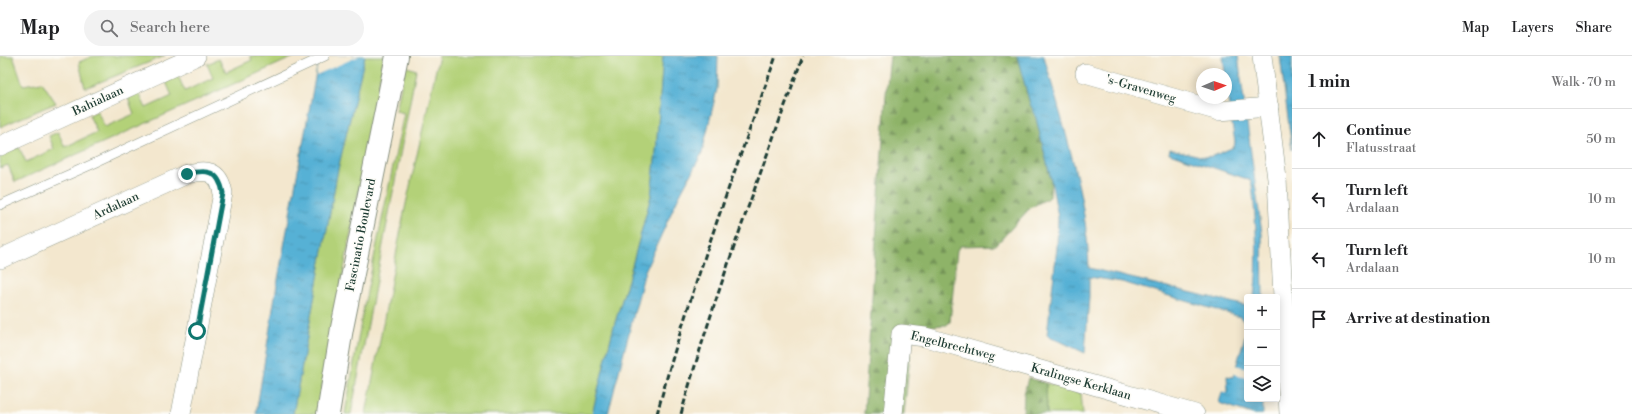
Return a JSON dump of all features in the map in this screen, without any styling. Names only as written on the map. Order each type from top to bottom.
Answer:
[{"type":"street","name":"Bahialaan","points":[[0,146],[196,56]]},
{"type":"street","name":"Fascinatio Boulevard","points":[[328,414],[342,328],[397,56]]},
{"type":"street","points":[[1262,56],[1275,159],[1286,214],[1289,414]]},
{"type":"street","name":"'s-Gravenweg","points":[[1085,73],[1210,109],[1225,111],[1269,107]]},
{"type":"street","name":"Ardalaan","points":[[0,259],[187,174],[199,171],[208,171],[214,174],[222,186],[223,193],[181,414]]},
{"type":"street","name":"Engelbrechtweg","points":[[893,414],[901,334],[925,337],[1014,362]]},
{"type":"street","name":"Kralingse Kerklaan","points":[[1014,362],[1107,390],[1195,414]]},
{"type":"lane","points":[[0,205],[95,163],[322,58]]},
{"type":"green space","points":[[0,56],[13,56],[23,85],[42,82],[56,103],[0,127]]},
{"type":"green space","points":[[93,56],[165,56],[85,88],[79,62]]},
{"type":"green space","points":[[250,56],[296,56],[15,182],[8,165],[0,168],[0,155],[19,147],[26,162],[54,149],[49,136],[58,132],[65,147],[97,132],[89,115],[97,111],[105,127],[134,114],[128,98],[139,93],[146,108],[172,96],[166,82],[178,76],[185,91],[213,78],[207,64],[219,59],[226,72],[252,60]]},
{"type":"green space","points":[[365,56],[384,56],[317,414],[293,414],[338,169]]},
{"type":"green space","points":[[439,56],[663,56],[656,152],[651,196],[614,326],[592,414],[366,414],[404,213]]},
{"type":"green space","points":[[890,56],[1017,56],[1030,104],[1035,114],[1051,180],[1050,197],[1030,208],[996,245],[960,246],[957,250],[950,322],[947,325],[913,327],[904,414],[864,414],[886,94]]},
{"type":"green space","points":[[405,66],[416,70],[351,414],[345,414],[362,316],[404,113],[396,111]]},
{"type":"green space","points":[[1028,378],[1046,383],[1047,414],[1023,414],[1024,394]]},
{"type":"green space","points":[[1046,383],[1081,393],[1083,414],[1047,414]]},
{"type":"water","points":[[319,56],[365,56],[338,169],[293,414],[256,414],[276,290]]},
{"type":"water","points":[[663,56],[718,56],[717,89],[702,153],[678,198],[645,271],[608,414],[592,414],[614,326],[651,196],[656,152]]},
{"type":"water","points":[[1017,56],[1044,56],[1079,187],[1084,214],[1089,268],[1244,305],[1244,322],[1240,317],[1122,282],[1089,277],[1085,353],[1047,335],[1057,247],[1058,217],[1051,180],[1035,114],[1030,104]]},
{"type":"water","points":[[1223,56],[1238,56],[1262,234],[1263,294],[1254,294],[1256,283],[1255,213],[1252,185],[1250,180],[1169,153],[1170,149],[1205,157],[1213,156],[1234,147],[1235,142],[1229,104],[1232,104],[1232,68],[1224,68]]},
{"type":"water","points":[[1280,56],[1292,56],[1292,150]]},
{"type":"water","points":[[1244,340],[1244,402],[1263,402],[1263,414],[1253,414],[1219,403],[1222,392],[1228,393],[1227,376],[1233,377]]},
{"type":"pier","points":[[319,56],[359,56],[316,75]]},
{"type":"pier","points":[[1235,365],[1244,367],[1244,377],[1232,373]]},
{"type":"railway","points":[[657,414],[683,323],[728,189],[776,56]]},
{"type":"railway","points":[[681,414],[723,278],[803,56]]},
{"type":"route","points":[[187,174],[199,171],[208,171],[214,174],[222,186],[223,193],[197,331]]}]
